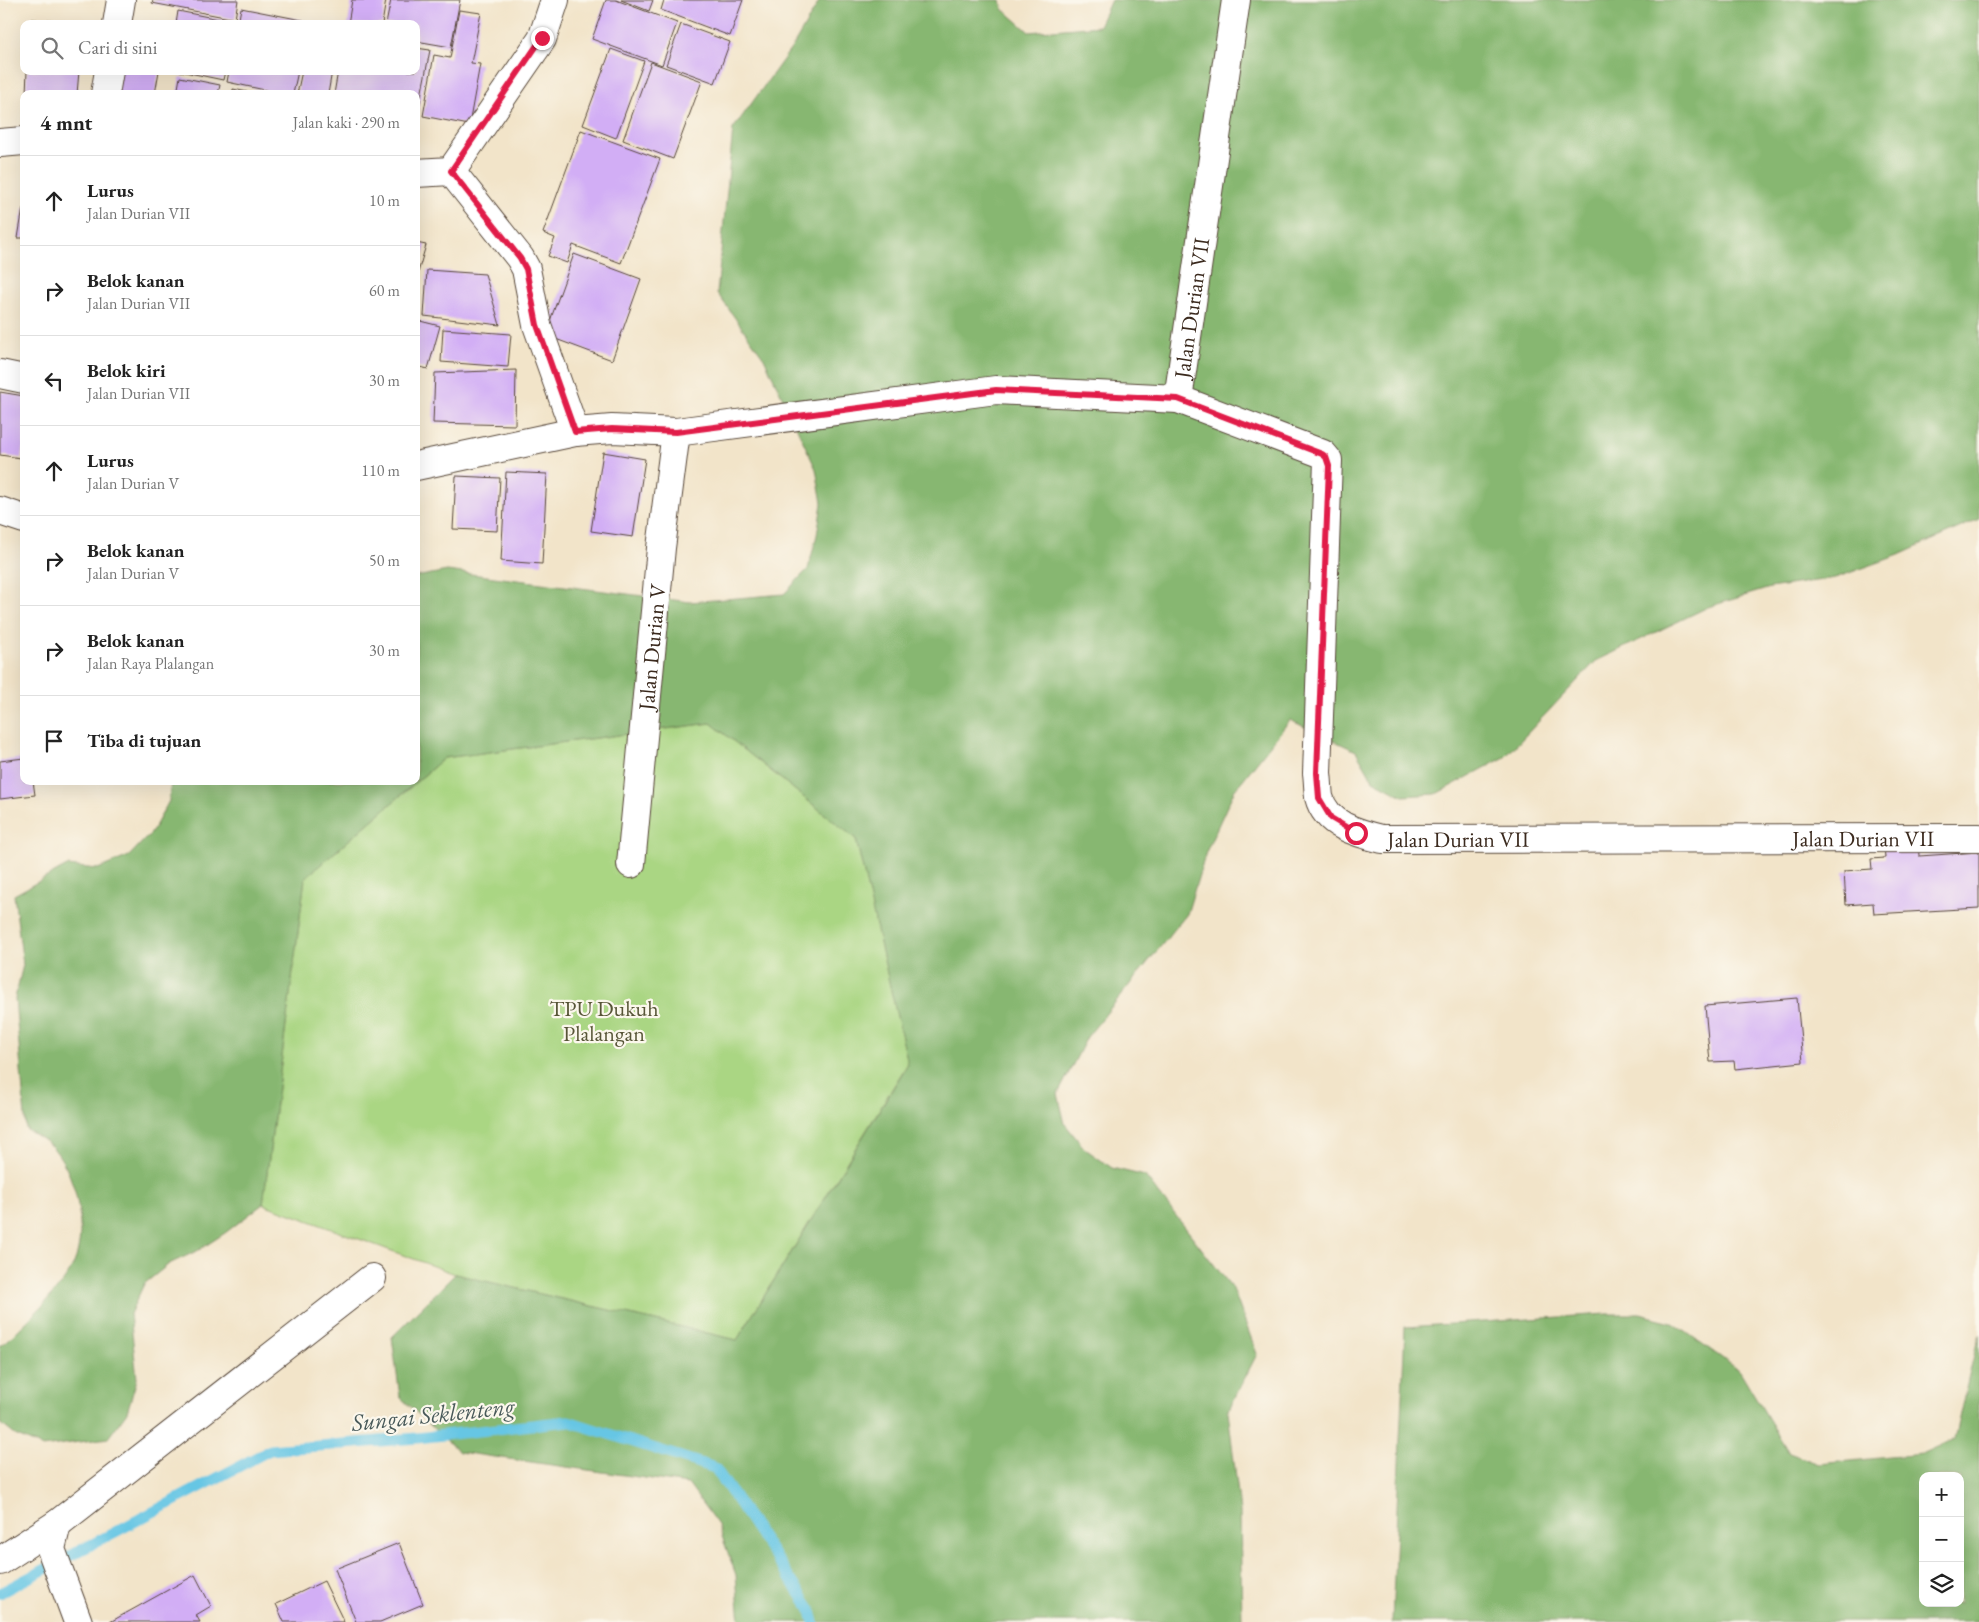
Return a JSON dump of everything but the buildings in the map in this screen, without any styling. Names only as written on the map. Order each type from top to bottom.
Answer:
[{"type":"street","points":[[118,20],[121,0]]},
{"type":"street","points":[[451,171],[542,38],[555,0]]},
{"type":"street","name":"Jalan Durian VII","points":[[1236,0],[1178,399],[1322,454],[1328,460],[1318,781],[1319,798],[1331,818],[1356,833],[1382,839],[1979,838]]},
{"type":"street","points":[[106,90],[108,75]]},
{"type":"street","points":[[0,143],[20,141]]},
{"type":"street","points":[[420,173],[451,171]]},
{"type":"street","points":[[451,171],[520,258],[526,269],[537,325],[575,432]]},
{"type":"street","points":[[0,374],[20,378]]},
{"type":"street","points":[[420,465],[575,432],[612,429],[676,432],[996,390],[1178,399]]},
{"type":"street","name":"Jalan Durian V","points":[[631,864],[661,548],[676,432]]},
{"type":"street","points":[[0,511],[20,518]]},
{"type":"street","points":[[0,1561],[54,1537],[372,1278]]},
{"type":"street","points":[[54,1537],[68,1594],[78,1622]]},
{"type":"green space","points":[[820,0],[1001,0],[1003,9],[1029,32],[1099,26],[1111,0],[1979,0],[1979,519],[1899,555],[1835,578],[1770,588],[1708,607],[1596,661],[1505,757],[1436,794],[1403,796],[1373,780],[1356,751],[1290,720],[1234,791],[1206,852],[1187,914],[1087,1037],[1058,1094],[1065,1124],[1084,1148],[1112,1168],[1145,1176],[1233,1289],[1257,1354],[1228,1411],[1240,1511],[1242,1622],[740,1622],[736,1575],[718,1525],[688,1484],[459,1452],[400,1397],[392,1337],[455,1274],[737,1340],[908,1064],[856,839],[711,723],[444,758],[420,779],[420,576],[447,571],[690,602],[784,594],[808,569],[817,535],[822,503],[816,469],[764,358],[717,293],[733,129],[793,46]]},
{"type":"green space","name":"TPU Dukuh Plalangan","points":[[711,723],[856,839],[908,1063],[737,1340],[455,1274],[263,1204],[305,878],[413,785],[420,785],[420,779],[444,758]]},
{"type":"green space","points":[[171,785],[413,785],[305,878],[263,1204],[225,1233],[199,1250],[169,1264],[144,1284],[130,1314],[137,1379],[127,1412],[108,1438],[43,1447],[15,1435],[0,1423],[0,1346],[40,1308],[70,1271],[76,1257],[80,1225],[75,1191],[62,1161],[51,1146],[26,1129],[15,998],[23,965],[14,895],[67,866],[98,869],[129,856],[152,832],[169,801]]},
{"type":"green space","points":[[1607,1314],[1640,1314],[1672,1322],[1740,1371],[1789,1453],[1819,1464],[1921,1454],[1954,1439],[1979,1334],[1979,1622],[1392,1622],[1405,1327]]},
{"type":"waterway","name":"Sungai Seklenteng","points":[[0,1593],[270,1450],[417,1438],[568,1421],[715,1468],[810,1608],[814,1622]]},
{"type":"route","points":[[542,38],[451,171],[520,258],[526,269],[537,325],[575,432],[612,429],[676,432],[996,390],[1178,399],[1322,454],[1328,460],[1329,466],[1317,773],[1319,798],[1331,818],[1356,833]]}]
